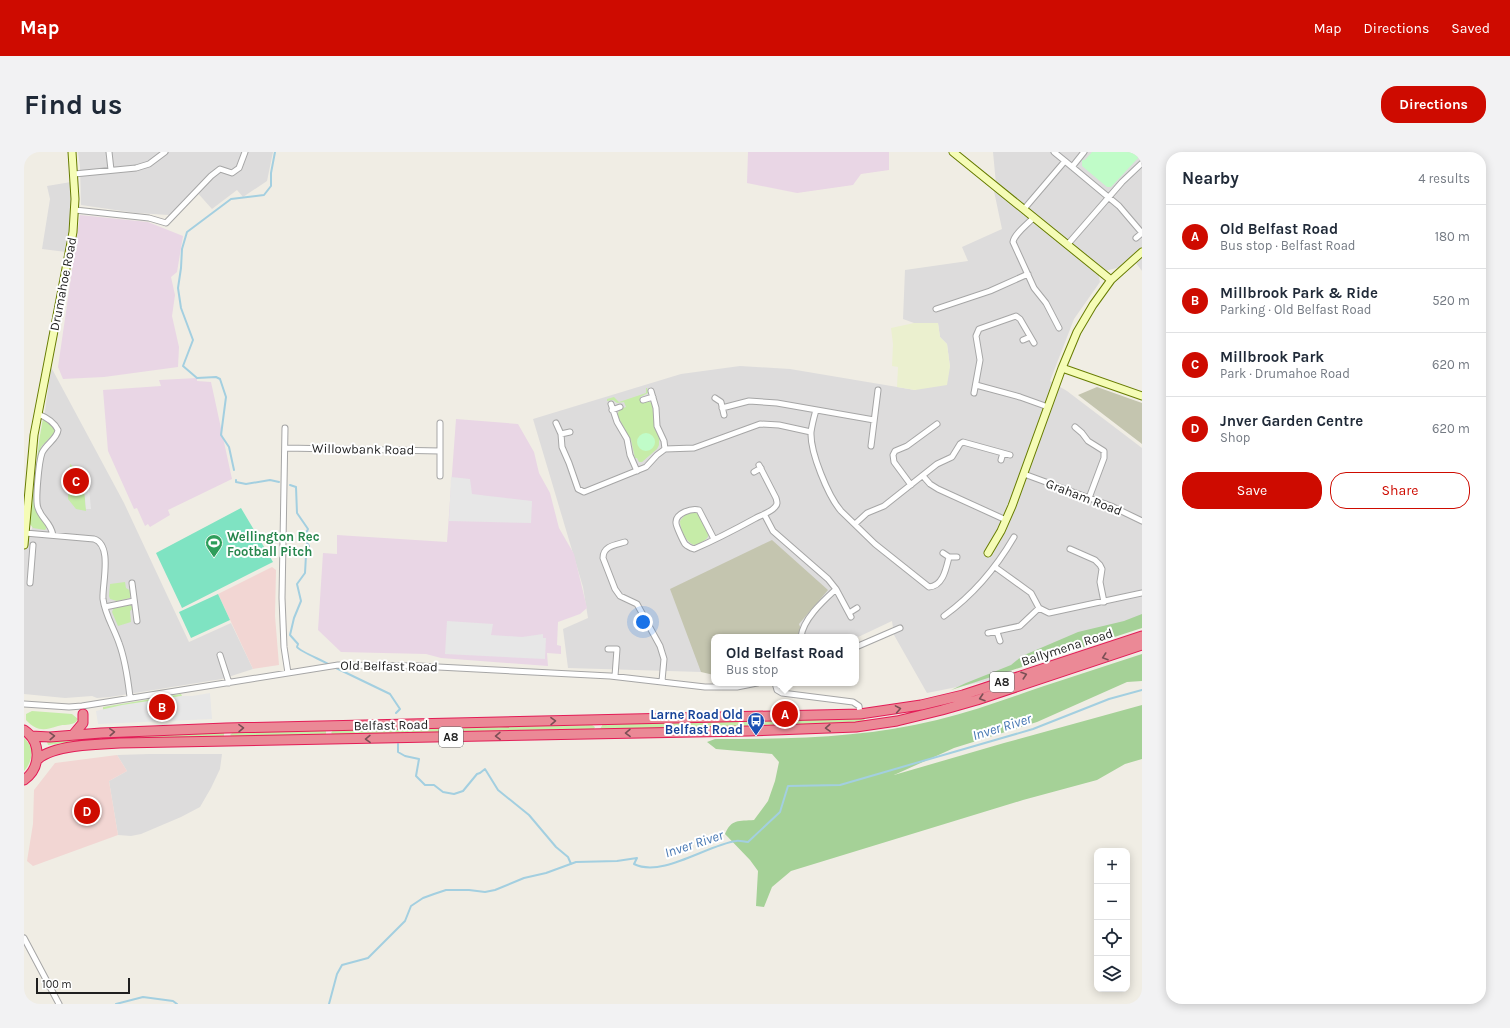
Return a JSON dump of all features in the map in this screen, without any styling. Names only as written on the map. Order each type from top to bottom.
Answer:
[{"type":"highway","name":"Ballymena Road","points":[[860,714],[921,705],[963,694],[1142,636]]},
{"type":"highway","name":"Ballymena Road","points":[[867,725],[897,721],[977,700],[1142,645]]},
{"type":"highway","points":[[73,735],[83,723],[83,710]]},
{"type":"highway","name":"Belfast Road","points":[[27,733],[50,737],[226,728],[860,714]]},
{"type":"highway","name":"Belfast Road","points":[[38,758],[42,755],[55,751],[120,743],[748,731],[867,725]]},
{"type":"highway","name":"A8","points":[[27,733],[37,750],[38,758]]},
{"type":"highway","points":[[24,780],[32,773],[38,758]]},
{"type":"street","name":"Drumahoe Road","points":[[24,545],[32,450],[73,232],[75,210],[72,152]]},
{"type":"street","points":[[109,152],[111,170]]},
{"type":"street","points":[[74,174],[136,168],[149,164],[165,152]]},
{"type":"street","points":[[75,210],[149,218],[166,223],[211,176],[220,169],[232,173],[239,168],[245,152]]},
{"type":"street","points":[[953,152],[1111,280]]},
{"type":"street","points":[[1054,152],[1124,211],[1142,233],[1136,238]]},
{"type":"street","points":[[1072,167],[1084,152]]},
{"type":"street","points":[[1024,209],[1065,161]]},
{"type":"street","points":[[1068,244],[1122,182],[1142,163]]},
{"type":"street","points":[[1034,217],[1015,235],[1013,242],[1036,290],[1046,303],[1059,328]]},
{"type":"street","points":[[988,553],[1006,520],[1062,368],[1084,318],[1111,280],[1142,252]]},
{"type":"street","points":[[936,308],[990,291],[1028,274]]},
{"type":"street","points":[[974,393],[980,360],[976,335],[979,329],[1016,316],[1020,319],[1034,343]]},
{"type":"street","points":[[1023,340],[1030,337]]},
{"type":"street","points":[[1062,368],[1142,396]]},
{"type":"street","points":[[976,385],[1020,397],[1048,407]]},
{"type":"street","points":[[871,446],[878,390]]},
{"type":"street","points":[[643,400],[652,394],[656,408],[657,426],[664,441],[665,449]]},
{"type":"street","points":[[715,398],[721,402],[724,415]]},
{"type":"street","points":[[722,408],[749,401],[776,403],[874,420]]},
{"type":"street","points":[[620,407],[612,407],[617,422],[627,439],[630,455],[637,471]]},
{"type":"street","points":[[816,410],[811,432],[814,456],[837,506],[876,544],[929,587],[937,584],[943,576],[949,557]]},
{"type":"street","points":[[38,414],[48,418],[56,425],[58,430],[58,434],[45,447],[42,454],[37,499],[38,508],[51,527],[53,535]]},
{"type":"street","points":[[440,423],[440,476]]},
{"type":"street","points":[[556,423],[561,434],[562,447],[578,489],[584,492],[646,467],[665,449],[690,449],[699,447],[760,424],[774,424],[811,432]]},
{"type":"street","points":[[912,485],[894,462],[893,454],[895,451],[907,446],[937,424]]},
{"type":"street","points":[[1075,427],[1088,441],[1104,451],[1104,458],[1089,498]]},
{"type":"street","points":[[285,428],[282,606],[284,648],[288,673]]},
{"type":"street","points":[[561,434],[570,432]]},
{"type":"street","points":[[855,524],[862,516],[884,506],[937,464],[952,457],[960,444],[963,442],[1010,455]]},
{"type":"street","name":"Willowbank Road","points":[[285,448],[440,451]]},
{"type":"street","points":[[1000,460],[1003,453]]},
{"type":"street","points":[[714,539],[699,510],[691,510],[682,514],[677,519],[676,523],[686,544],[689,547],[694,548],[714,539],[775,508],[777,503],[760,466],[754,472]]},
{"type":"street","name":"Graham Road","points":[[1024,474],[1141,518]]},
{"type":"street","points":[[923,476],[930,484],[938,489],[1006,520]]},
{"type":"street","points":[[764,514],[773,531],[828,579],[836,589],[850,615],[857,608]]},
{"type":"street","points":[[26,533],[94,539],[102,544],[104,548],[105,566],[103,594],[105,607],[107,617],[121,649],[130,697]]},
{"type":"street","points":[[944,616],[950,615],[977,588],[1004,555],[1014,537]]},
{"type":"street","points":[[625,542],[606,549],[603,553],[603,558],[615,589],[620,596],[637,604],[660,646],[664,659],[662,681]]},
{"type":"street","points":[[30,583],[33,545]]},
{"type":"street","points":[[1070,549],[1095,560],[1100,564],[1102,568],[1100,582],[1104,602]]},
{"type":"street","points":[[943,553],[949,557],[957,557]]},
{"type":"street","points":[[995,567],[1032,594],[1039,608],[1051,613],[1142,593]]},
{"type":"street","points":[[24,575],[30,576]]},
{"type":"street","points":[[132,583],[137,621]]},
{"type":"street","points":[[802,634],[815,610],[836,589]]},
{"type":"street","points":[[105,607],[134,601]]},
{"type":"street","points":[[988,633],[1020,626],[1039,608]]},
{"type":"street","points":[[859,646],[900,628]]},
{"type":"street","points":[[997,632],[1000,642]]},
{"type":"street","points":[[608,649],[617,649],[615,676]]},
{"type":"street","points":[[220,655],[229,683]]},
{"type":"street","name":"Old Belfast Road","points":[[24,704],[69,707],[83,710],[130,697],[229,683],[338,665],[419,666],[615,676],[705,687],[742,686]]},
{"type":"street","points":[[776,686],[777,690],[782,693],[853,702],[859,706],[860,714]]},
{"type":"street","points":[[24,938],[59,1004]]},
{"type":"shaded area","points":[[78,152],[273,152],[267,181],[243,197],[237,190],[212,209],[195,190],[169,215],[136,213],[81,205]]},
{"type":"shaded area","points":[[748,152],[889,152],[889,170],[861,174],[853,185],[797,193],[747,183]]},
{"type":"shaded area","points":[[993,152],[1142,152],[1142,271],[1136,263],[1105,271],[996,184]]},
{"type":"shaded area","points":[[71,182],[71,222],[66,252],[42,249],[50,199],[47,186]]},
{"type":"shaded area","points":[[995,188],[1098,272],[1100,282],[1074,319],[1050,381],[1067,391],[1142,448],[1142,618],[1056,644],[997,679],[927,693],[894,635],[892,621],[859,637],[859,634],[803,634],[799,624],[671,589],[702,672],[568,668],[563,629],[588,618],[583,587],[533,419],[681,374],[740,366],[790,369],[915,390],[950,367],[947,344],[940,337],[938,323],[914,323],[903,319],[905,270],[968,261],[962,247],[1002,229],[994,191]]},
{"type":"shaded area","points":[[80,215],[148,222],[183,236],[177,272],[171,277],[175,295],[172,316],[179,347],[178,367],[104,377],[63,379],[58,367]]},
{"type":"shaded area","points":[[914,323],[938,323],[940,337],[947,344],[950,367],[947,385],[915,390],[897,387],[898,367],[892,366],[893,344],[891,328]]},
{"type":"shaded area","points":[[51,367],[124,503],[189,642],[231,623],[253,669],[222,679],[110,697],[97,698],[92,696],[65,698],[24,694],[24,534],[32,529],[34,492]]},
{"type":"shaded area","points":[[197,378],[197,381],[211,382],[232,479],[168,510],[170,515],[150,527],[148,524],[145,526],[137,508],[134,509],[108,451],[103,390],[161,386],[159,380]]},
{"type":"shaded area","points":[[1097,387],[1142,403],[1142,444],[1078,395]]},
{"type":"shaded area","points":[[456,419],[518,424],[534,452],[539,473],[550,493],[559,528],[574,554],[587,608],[580,614],[558,622],[557,645],[561,646],[561,654],[547,653],[548,666],[441,658],[426,654],[341,652],[318,630],[323,553],[337,554],[337,535],[447,542]]},
{"type":"shaded area","points":[[451,477],[470,479],[472,494],[532,501],[531,523],[449,521]]},
{"type":"shaded area","points":[[89,487],[91,509],[86,509],[84,488]]},
{"type":"shaded area","points":[[772,540],[828,590],[799,624],[803,634],[711,634],[711,674],[701,672],[670,589]]},
{"type":"shaded area","points":[[272,567],[276,570],[275,616],[279,665],[253,669],[218,594]]},
{"type":"shaded area","points":[[447,621],[493,624],[491,635],[522,637],[543,634],[543,638],[546,638],[545,659],[445,654]]},
{"type":"shaded area","points":[[210,693],[212,719],[98,724],[96,711],[122,705]]},
{"type":"shaded area","points":[[222,754],[220,769],[200,807],[141,834],[131,836],[118,835],[109,781],[127,771],[117,755]]},
{"type":"shaded area","points":[[117,755],[127,771],[109,781],[118,835],[33,866],[27,861],[33,824],[34,790],[55,763]]},
{"type":"green space","points":[[1092,152],[1139,152],[1140,155],[1111,187],[1107,187],[1082,166],[1082,160],[1085,160]]},
{"type":"green space","points":[[646,388],[648,393],[640,397],[642,402],[647,401],[652,403],[654,421],[660,439],[657,449],[642,462],[639,462],[637,458],[635,458],[631,440],[617,415],[620,409],[626,407],[624,402],[617,403],[613,400],[607,401],[607,399],[614,397],[619,402],[646,393]]},
{"type":"green space","points":[[43,418],[45,418],[55,428],[55,432],[41,447],[37,481],[36,504],[47,527],[45,530],[33,528],[30,524]]},
{"type":"green space","points":[[646,433],[652,436],[655,442],[652,448],[646,451],[640,448],[637,442],[640,436]]},
{"type":"green space","points":[[70,464],[84,474],[89,484],[88,486],[81,486],[81,488],[84,488],[86,511],[76,509],[68,499]]},
{"type":"green space","points":[[72,474],[83,475],[81,489],[70,487]]},
{"type":"green space","name":"Wellington Rec Football Pitch","points":[[241,508],[273,562],[182,608],[156,553]]},
{"type":"green space","points":[[695,512],[700,515],[709,533],[705,540],[694,545],[688,541],[684,535],[680,521],[685,515]]},
{"type":"green space","points":[[125,582],[126,588],[131,591],[130,598],[117,601],[110,599],[110,584]]},
{"type":"green space","points":[[218,594],[230,620],[191,638],[179,612]]},
{"type":"green space","points":[[129,604],[134,608],[130,611],[131,622],[118,626],[112,612],[114,607]]},
{"type":"green space","points":[[1142,614],[1142,628],[951,690],[1011,665],[1022,656],[1078,632],[1124,621]]},
{"type":"green space","points":[[1142,654],[1142,681],[1127,682],[1037,722],[954,748],[894,775],[1142,705],[1142,759],[1125,764],[1097,780],[1023,800],[791,871],[772,887],[764,907],[756,906],[758,871],[750,860],[725,834],[727,829],[733,823],[754,820],[768,801],[775,781],[779,762],[772,754],[716,749],[707,742],[715,739],[799,738],[855,734],[910,726],[978,708]]},
{"type":"green space","points":[[181,694],[182,696],[103,710],[103,707]]},
{"type":"green space","points":[[32,711],[72,714],[78,719],[72,724],[60,725],[48,729],[40,729],[33,726],[26,720],[26,714]]},
{"type":"green space","points":[[864,718],[865,721],[838,724],[600,729],[603,724]]},
{"type":"green space","points":[[592,725],[595,727],[593,731],[334,736],[331,733],[334,729]]},
{"type":"green space","points":[[326,730],[326,736],[232,737],[230,735],[233,732]]},
{"type":"green space","points":[[184,733],[224,733],[224,738],[106,740],[105,737]]},
{"type":"green space","points":[[91,737],[90,740],[48,745],[47,742]]},
{"type":"green space","points":[[24,738],[30,746],[32,754],[31,759],[24,771]]},
{"type":"waterway","points":[[234,470],[229,447],[221,435],[226,397],[220,379],[216,377],[197,378],[183,366],[193,340],[181,308],[178,288],[182,249],[187,232],[231,199],[264,195],[271,186],[271,173],[275,152]]},
{"type":"waterway","points":[[236,480],[236,482],[246,484],[270,480],[279,482]]},
{"type":"waterway","points":[[290,485],[296,487],[297,513],[308,529],[304,538],[309,546],[306,555],[305,573],[297,584],[301,601],[294,618],[290,635],[298,644],[297,647],[299,649],[330,665]]},
{"type":"waterway","points":[[334,667],[390,694],[400,709],[396,713]]},
{"type":"waterway","name":"Inver River","points":[[329,1004],[337,974],[342,965],[368,958],[405,921],[411,906],[423,898],[446,890],[485,892],[495,890],[524,878],[546,873],[576,862],[617,861],[637,858],[634,864],[645,867],[658,867],[671,864],[724,844],[737,841],[748,842],[780,812],[788,786],[840,785],[1033,729],[1109,699],[1142,690]]},
{"type":"waterway","points":[[398,744],[398,752],[405,756],[419,759],[416,776],[425,785],[434,785],[443,792],[454,794],[463,791],[477,774],[485,769],[498,790],[529,815],[556,847],[568,857],[571,864]]},
{"type":"waterway","name":"Inver River","points":[[116,1004],[143,997],[173,1001],[177,1004]]},
{"type":"place","name":"Millbrook Park","points":[[76,481]]},
{"type":"place","name":"Wellington Rec Football Pitch","points":[[214,558]]},
{"type":"place","name":"Millbrook Park & Ride","points":[[162,707]]},
{"type":"place","name":"Old Belfast Road","points":[[785,714]]},
{"type":"place","name":"Larne Road Old Belfast Road","points":[[756,736]]},
{"type":"place","name":"Jnver Garden Centre","points":[[87,811]]}]
